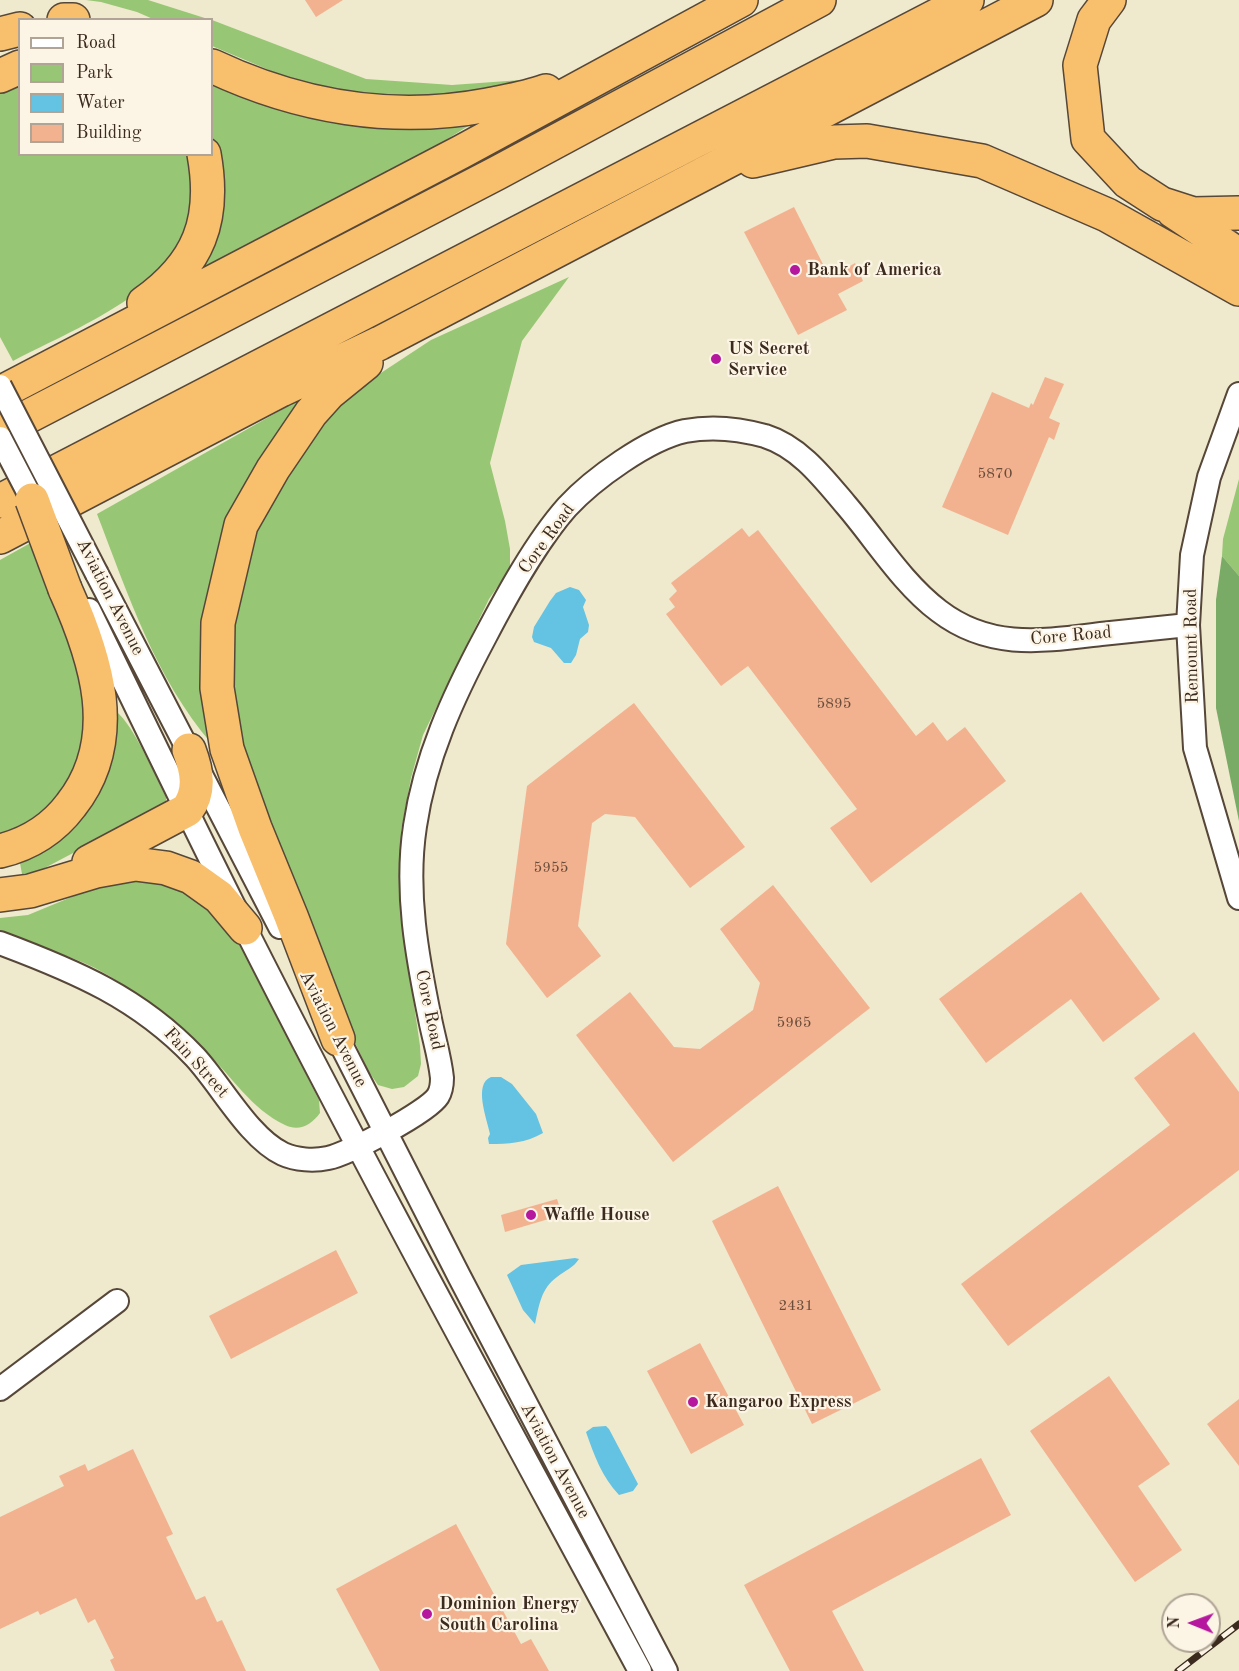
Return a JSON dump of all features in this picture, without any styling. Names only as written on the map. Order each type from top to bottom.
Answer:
[{"type":"highway","points":[[9,386],[460,153],[741,0]]},
{"type":"highway","points":[[0,431],[497,173],[819,0]]},
{"type":"highway","points":[[0,501],[967,0]]},
{"type":"highway","points":[[0,852],[34,838],[61,818],[82,791],[99,749],[101,712],[97,682],[71,587],[13,526],[484,287],[1036,0]]},
{"type":"highway","points":[[1108,0],[1094,20],[1080,64],[1088,140],[1128,182],[1239,255]]},
{"type":"highway","points":[[213,66],[263,87],[336,107],[400,113],[436,112],[466,109],[541,93],[568,83],[696,24]]},
{"type":"highway","points":[[0,76],[18,68]]},
{"type":"highway","points":[[616,218],[734,167],[768,156],[834,142],[867,141],[982,161],[1107,215],[1239,289]]},
{"type":"highway","points":[[9,386],[127,315],[174,279],[195,246],[206,221],[208,180],[204,156]]},
{"type":"highway","points":[[1162,204],[1193,214],[1239,213]]},
{"type":"highway","points":[[338,1039],[251,819],[227,749],[217,688],[218,623],[240,525],[273,469],[311,413],[329,393],[364,365],[434,317],[484,287]]},
{"type":"highway","points":[[52,884],[187,810],[194,801],[196,790],[195,764],[189,750]]},
{"type":"highway","points":[[0,895],[13,894],[115,867],[135,864],[166,868],[191,877],[213,892],[246,928]]},
{"type":"street","name":"Aviation Avenue","points":[[9,386],[97,574],[666,1671]]},
{"type":"street","name":"Remount Road","points":[[1239,394],[1209,477],[1194,543],[1188,625],[1195,748],[1239,898]]},
{"type":"street","name":"Core Road","points":[[385,1132],[423,1110],[439,1095],[442,1086],[441,1064],[414,931],[412,869],[415,827],[421,796],[443,724],[494,619],[544,537],[568,507],[595,481],[628,458],[684,432],[728,429],[766,436],[782,444],[810,464],[903,575],[939,611],[957,622],[991,636],[1036,642],[1188,625]]},
{"type":"street","points":[[0,438],[13,526]]},
{"type":"street","name":"Aviation Avenue","points":[[71,587],[358,1146],[640,1671]]},
{"type":"street","name":"Fain Street","points":[[0,943],[84,976],[149,1015],[171,1033],[196,1059],[257,1134],[284,1154],[296,1158],[325,1159],[385,1132]]},
{"type":"street","points":[[0,1389],[117,1301]]},
{"type":"green space","points":[[86,0],[148,0],[205,18],[151,18],[101,2]]},
{"type":"green space","points":[[213,20],[366,79],[452,85],[521,80],[496,89],[437,99],[360,99],[295,81],[213,46]]},
{"type":"green space","points":[[213,78],[473,123],[404,166],[197,275],[214,145]]},
{"type":"green space","points":[[18,81],[18,156],[191,156],[197,191],[191,224],[177,252],[156,276],[101,316],[13,361],[0,337],[0,92]]},
{"type":"green space","points":[[569,277],[522,341],[490,463],[505,521],[510,549],[510,569],[489,599],[423,735],[411,778],[401,831],[400,908],[421,1064],[418,1076],[404,1087],[392,1089],[378,1085],[369,1072],[348,1028],[238,746],[231,700],[233,621],[245,554],[277,488],[315,430],[352,392],[431,340]]},
{"type":"green space","points":[[329,383],[252,482],[212,744],[174,691],[159,663],[132,605],[97,514]]},
{"type":"green space","points":[[1239,479],[1239,576],[1222,556],[1223,539]]},
{"type":"green space","points":[[34,541],[77,656],[88,721],[77,768],[46,813],[0,835],[0,560]]},
{"type":"green space","points":[[1222,556],[1239,576],[1239,821],[1216,708],[1216,600]]},
{"type":"green space","points":[[116,711],[137,740],[166,797],[166,802],[39,871],[22,874],[20,863],[51,848],[51,842]]},
{"type":"green space","points":[[121,879],[173,882],[222,916],[242,949],[319,1100],[320,1113],[313,1121],[295,1128],[273,1118],[252,1101],[205,1051],[179,1028],[110,976],[73,958],[0,933],[0,918],[28,915],[103,884]]},
{"type":"water","points":[[570,587],[579,590],[586,600],[583,607],[589,625],[588,632],[580,639],[576,655],[571,663],[564,663],[551,648],[534,642],[532,637],[534,627],[556,593]]},
{"type":"water","points":[[491,1077],[501,1077],[512,1084],[536,1114],[543,1133],[517,1142],[489,1144],[490,1134],[482,1094],[486,1081]]},
{"type":"water","points":[[579,1259],[574,1265],[547,1286],[541,1298],[535,1324],[523,1310],[507,1275],[521,1265]]},
{"type":"water","points":[[606,1426],[638,1484],[633,1491],[619,1495],[608,1481],[595,1457],[586,1432],[593,1427]]},
{"type":"building","points":[[305,0],[343,0],[316,17]]},
{"type":"building","name":"Bank of America","points":[[794,207],[830,278],[855,263],[863,281],[838,294],[847,310],[798,335],[744,232]]},
{"type":"building","points":[[1045,377],[1064,384],[1049,418],[1060,423],[1054,440],[1049,437],[1008,535],[942,507],[992,392],[1029,408],[1031,403],[1033,405]]},
{"type":"building","points":[[742,528],[749,537],[758,530],[916,736],[933,722],[947,741],[965,727],[1006,781],[871,883],[830,828],[857,809],[748,666],[721,686],[666,614],[675,607],[669,599],[677,591],[671,583]]},
{"type":"building","points":[[634,703],[745,847],[690,888],[635,817],[605,814],[592,823],[578,926],[601,956],[547,998],[506,944],[527,786]]},
{"type":"building","points":[[773,885],[870,1008],[673,1162],[576,1035],[630,992],[674,1047],[700,1049],[753,1010],[760,983],[720,929]]},
{"type":"building","points":[[1081,892],[1160,999],[1103,1042],[1071,999],[986,1063],[939,999]]},
{"type":"building","points":[[1194,1032],[1239,1092],[1239,1170],[1008,1346],[961,1284],[1170,1125],[1134,1078]]},
{"type":"building","points":[[778,1186],[881,1390],[812,1424],[712,1221]]},
{"type":"building","name":"Waffle House","points":[[557,1199],[562,1215],[505,1232],[501,1215]]},
{"type":"building","points":[[336,1250],[358,1293],[231,1359],[209,1316]]},
{"type":"building","points":[[700,1343],[744,1425],[691,1454],[647,1371]]},
{"type":"building","points":[[1109,1376],[1170,1464],[1138,1486],[1182,1550],[1135,1582],[1030,1431]]},
{"type":"building","points":[[1239,1399],[1239,1466],[1207,1424]]},
{"type":"building","points":[[133,1449],[173,1534],[166,1537],[196,1600],[205,1596],[217,1622],[222,1620],[246,1671],[115,1671],[110,1660],[114,1658],[95,1619],[88,1623],[76,1598],[40,1615],[38,1611],[0,1629],[0,1517],[64,1486],[59,1476],[85,1464],[88,1471]]},
{"type":"building","points":[[981,1458],[1011,1515],[832,1611],[864,1671],[790,1671],[744,1585]]},
{"type":"building","name":"Dominion Energy South Carolina","points":[[456,1524],[521,1644],[531,1639],[549,1671],[380,1671],[336,1589]]},
{"type":"railway","points":[[1178,1671],[1239,1624]]},
{"type":"place","name":"Bank of America","points":[[795,270]]},
{"type":"place","name":"US Secret Service","points":[[716,359]]},
{"type":"place","name":"Waffle House","points":[[531,1215]]},
{"type":"place","name":"Kangaroo Express","points":[[693,1402]]},
{"type":"place","name":"Dominion Energy South Carolina","points":[[427,1614]]}]
